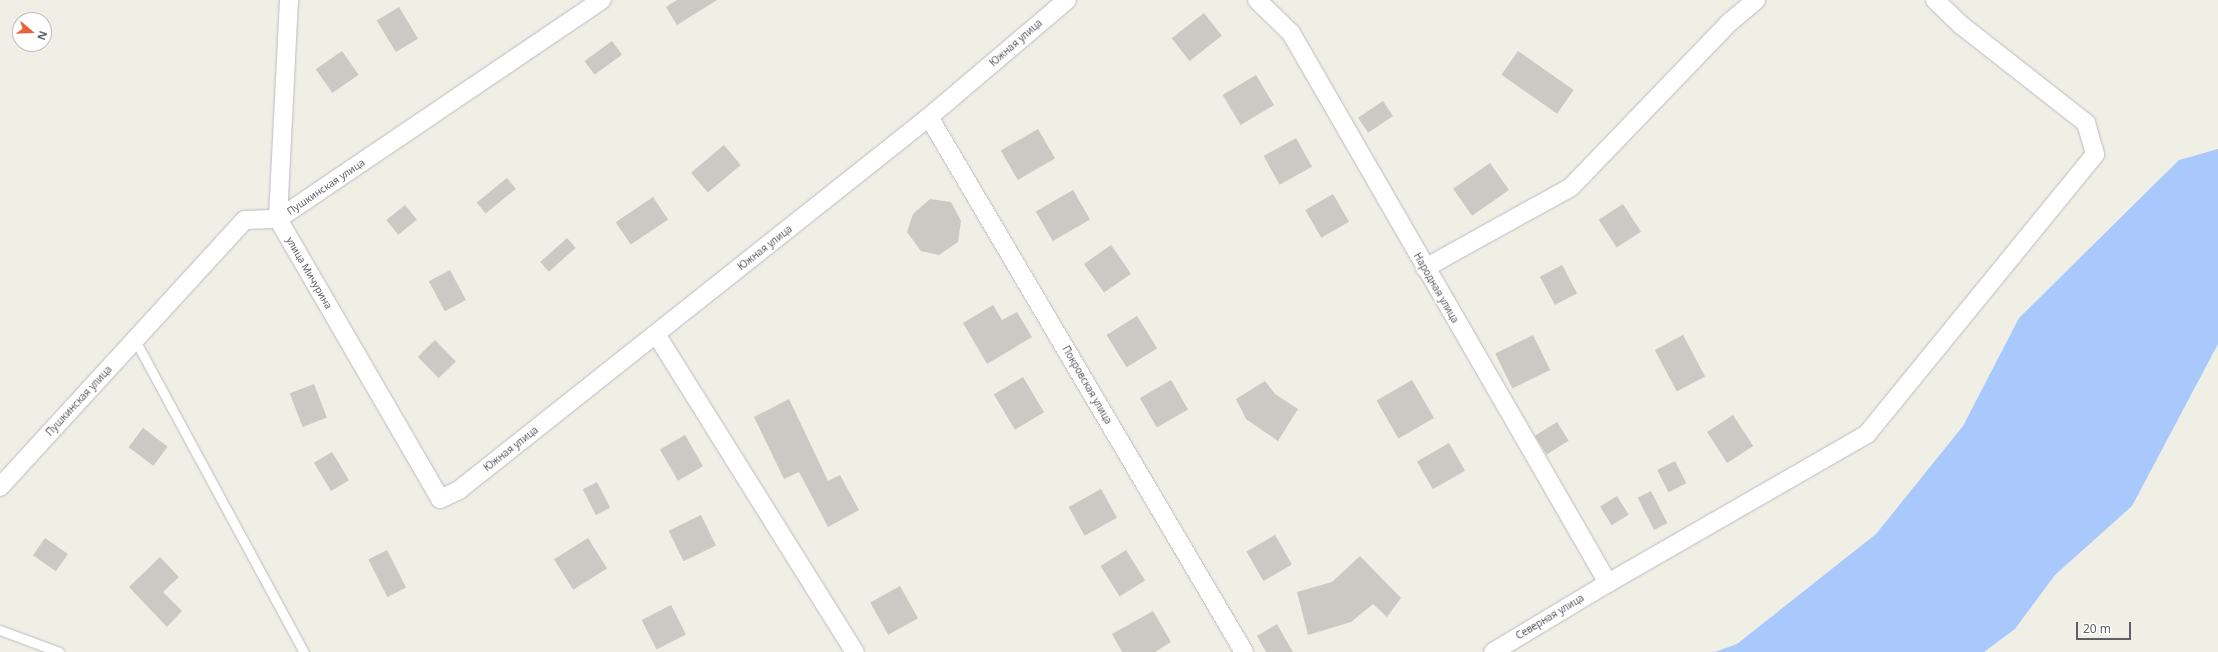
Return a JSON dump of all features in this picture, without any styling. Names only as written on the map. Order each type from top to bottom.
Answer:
[{"type":"street","points":[[278,219],[288,0]]},
{"type":"street","name":"Пушкинская улица","points":[[0,487],[245,220],[278,219],[602,0]]},
{"type":"street","name":"Южная улица","points":[[459,490],[929,117],[1067,0]]},
{"type":"street","name":"Народная улица","points":[[1257,0],[1291,33],[1425,268],[1608,582]]},
{"type":"street","points":[[1425,268],[1571,187],[1730,22],[1756,0]]},
{"type":"street","name":"Северная улица","points":[[1493,652],[1608,582],[1867,434],[2095,154],[2086,123],[1961,24],[1935,0]]},
{"type":"street","name":"Покровская улица","points":[[929,117],[1244,652]]},
{"type":"street","name":"улица Мичурина","points":[[278,219],[440,499],[459,490]]},
{"type":"street","points":[[656,334],[855,652]]},
{"type":"lane","points":[[136,340],[304,652]]},
{"type":"lane","points":[[0,630],[59,652]]},
{"type":"water","points":[[2218,149],[2218,344],[2132,506],[2055,575],[2015,629],[1984,652],[1715,652],[1737,644],[1876,534],[1963,426],[2019,318],[2179,160]]},
{"type":"building","points":[[677,0],[717,0],[677,25],[666,7]]},
{"type":"building","points":[[399,7],[418,39],[396,52],[377,20]]},
{"type":"building","points":[[1204,13],[1222,36],[1190,61],[1172,38]]},
{"type":"building","points":[[612,41],[622,55],[594,75],[584,61]]},
{"type":"building","points":[[342,51],[359,75],[332,93],[316,69]]},
{"type":"building","points":[[1518,51],[1574,90],[1557,114],[1501,75]]},
{"type":"building","points":[[1256,75],[1274,105],[1241,125],[1223,95]]},
{"type":"building","points":[[1383,101],[1393,116],[1368,133],[1358,118]]},
{"type":"building","points":[[1038,129],[1055,158],[1018,180],[1001,150]]},
{"type":"building","points":[[1296,138],[1312,167],[1280,185],[1264,156]]},
{"type":"building","points":[[724,145],[741,165],[708,193],[691,173]]},
{"type":"building","points":[[1490,163],[1509,190],[1472,216],[1453,189]]},
{"type":"building","points":[[507,178],[516,189],[486,213],[477,203]]},
{"type":"building","points":[[1073,190],[1090,219],[1053,241],[1036,212]]},
{"type":"building","points":[[1333,194],[1349,222],[1321,238],[1305,210]]},
{"type":"building","points":[[653,197],[668,219],[631,245],[616,222]]},
{"type":"building","points":[[930,199],[951,202],[961,221],[958,242],[939,255],[921,251],[907,232],[913,214]]},
{"type":"building","points":[[1623,204],[1641,232],[1617,247],[1599,220]]},
{"type":"building","points":[[405,205],[417,220],[398,235],[386,220]]},
{"type":"building","points":[[567,238],[576,248],[549,272],[540,262]]},
{"type":"building","points":[[1111,245],[1131,274],[1104,293],[1084,264]]},
{"type":"building","points":[[1562,265],[1577,293],[1555,305],[1540,277]]},
{"type":"building","points":[[450,270],[466,300],[445,311],[429,281]]},
{"type":"building","points":[[993,305],[1002,320],[1017,312],[1032,337],[987,364],[963,323]]},
{"type":"building","points":[[1137,316],[1157,348],[1127,367],[1106,335]]},
{"type":"building","points":[[1533,335],[1550,370],[1512,388],[1495,353]]},
{"type":"building","points":[[1683,335],[1705,376],[1677,392],[1655,350]]},
{"type":"building","points":[[435,340],[456,362],[439,378],[418,357]]},
{"type":"building","points":[[1023,377],[1044,412],[1015,430],[994,395]]},
{"type":"building","points":[[1171,380],[1188,409],[1157,427],[1140,398]]},
{"type":"building","points":[[1412,380],[1434,418],[1398,439],[1376,400]]},
{"type":"building","points":[[1265,381],[1275,394],[1298,409],[1278,441],[1246,419],[1236,399]]},
{"type":"building","points":[[314,384],[327,418],[303,427],[290,393]]},
{"type":"building","points":[[789,399],[828,481],[840,475],[859,510],[828,527],[799,472],[784,479],[754,417]]},
{"type":"building","points":[[1733,415],[1753,446],[1727,463],[1707,432]]},
{"type":"building","points":[[1557,422],[1569,441],[1547,454],[1535,436]]},
{"type":"building","points":[[143,428],[168,447],[153,466],[129,447]]},
{"type":"building","points":[[685,435],[703,466],[678,481],[660,450]]},
{"type":"building","points":[[1449,443],[1465,471],[1433,489],[1417,462]]},
{"type":"building","points":[[332,452],[349,480],[331,491],[314,463]]},
{"type":"building","points":[[1675,461],[1686,483],[1669,492],[1657,470]]},
{"type":"building","points":[[597,482],[610,508],[596,515],[583,489]]},
{"type":"building","points":[[1101,489],[1117,518],[1085,536],[1069,507]]},
{"type":"building","points":[[1651,491],[1667,523],[1654,530],[1638,498]]},
{"type":"building","points":[[1617,496],[1629,515],[1612,525],[1600,507]]},
{"type":"building","points":[[701,515],[716,546],[684,561],[669,531]]},
{"type":"building","points":[[1275,535],[1292,564],[1263,581],[1246,552]]},
{"type":"building","points":[[45,538],[68,554],[56,571],[33,555]]},
{"type":"building","points":[[588,538],[607,569],[573,590],[554,559]]},
{"type":"building","points":[[387,550],[406,587],[387,597],[368,560]]},
{"type":"building","points":[[1126,550],[1145,581],[1120,596],[1101,566]]},
{"type":"building","points":[[1360,556],[1401,598],[1387,617],[1373,604],[1351,622],[1308,635],[1297,592],[1332,582]]},
{"type":"building","points":[[160,557],[179,577],[163,592],[182,611],[167,627],[129,587]]},
{"type":"building","points":[[900,586],[918,618],[888,635],[870,602]]},
{"type":"building","points":[[671,605],[686,634],[657,649],[642,620]]},
{"type":"building","points":[[1153,611],[1171,642],[1155,652],[1122,652],[1112,634]]},
{"type":"building","points":[[1277,624],[1293,652],[1266,652],[1257,636]]}]
